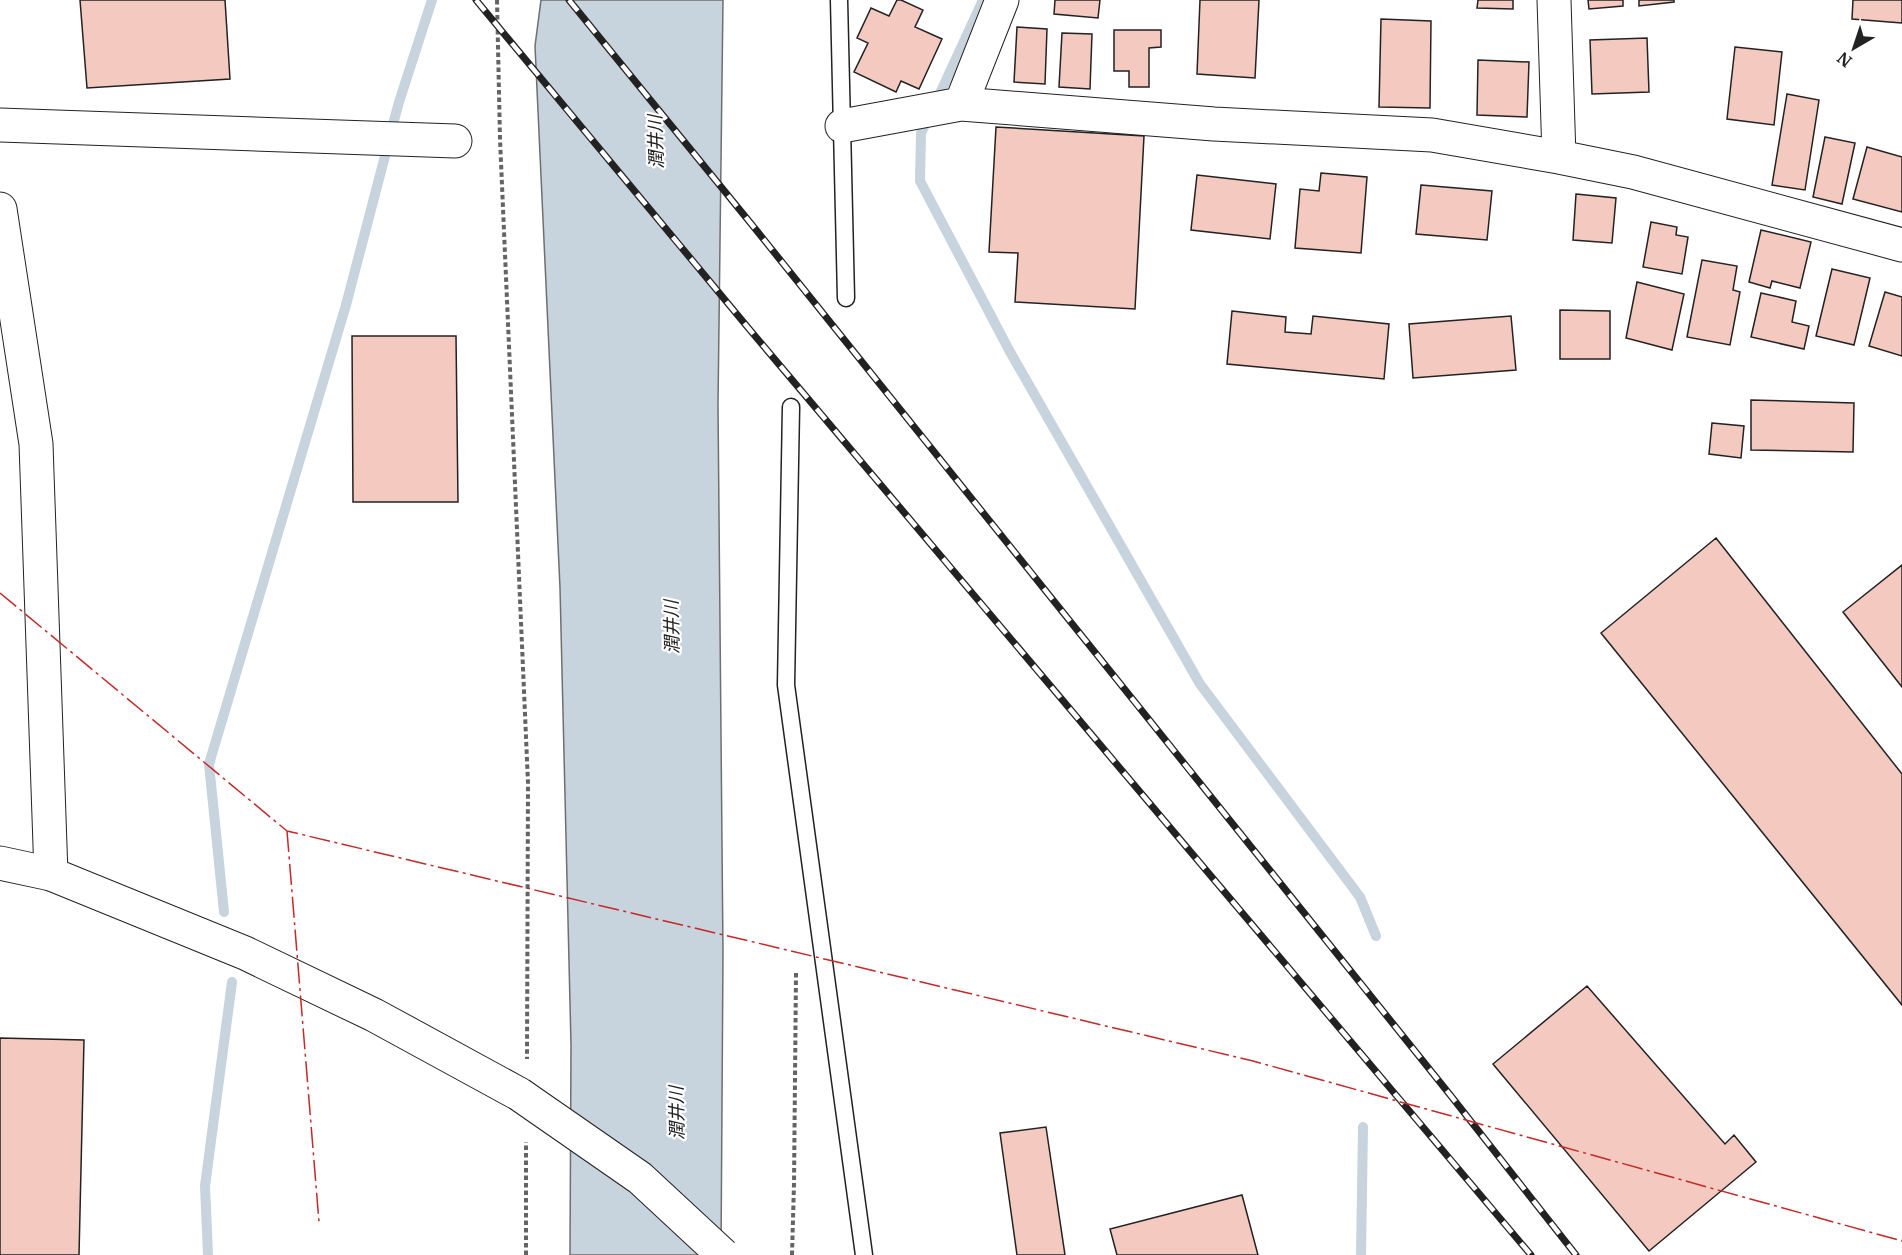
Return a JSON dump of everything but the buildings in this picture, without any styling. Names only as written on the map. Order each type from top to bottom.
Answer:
[{"type":"street","points":[[945,107],[1002,0]]},
{"type":"street","points":[[1554,0],[1559,156]]},
{"type":"street","points":[[842,126],[945,107],[1432,135],[1559,156],[1633,172],[1902,245]]},
{"type":"street","points":[[0,125],[455,141]]},
{"type":"street","points":[[0,208],[36,444],[51,874]]},
{"type":"street","points":[[0,863],[51,874],[245,953],[374,1015],[523,1080],[640,1178],[723,1255]]},
{"type":"lane","points":[[839,0],[846,298]]},
{"type":"lane","points":[[791,407],[786,685],[864,1255]]},
{"type":"path","points":[[497,0],[500,139],[528,783],[523,1080]]},
{"type":"path","points":[[792,1255],[796,970]]},
{"type":"path","points":[[526,1137],[526,1255]]},
{"type":"water","name":"潤井川","points":[[541,0],[723,0],[718,405],[723,953],[721,1255],[570,1255],[571,1045],[560,588],[535,46]]},
{"type":"waterway","points":[[392,128],[432,0]]},
{"type":"waterway","points":[[936,102],[983,0]]},
{"type":"waterway","points":[[929,116],[921,133],[920,181],[1009,350],[1200,684],[1360,897],[1376,936]]},
{"type":"waterway","points":[[224,912],[209,764],[346,305],[385,156]]},
{"type":"waterway","points":[[208,1255],[205,1186],[232,982]]},
{"type":"waterway","points":[[1361,1255],[1363,1127]]},
{"type":"railway","points":[[476,0],[750,330],[1531,1255]]},
{"type":"railway","points":[[569,0],[757,231],[1576,1255]]},
{"type":"power","points":[[0,593],[287,831],[1253,1061],[1902,1241]]},
{"type":"power","points":[[287,831],[319,1222]]}]
